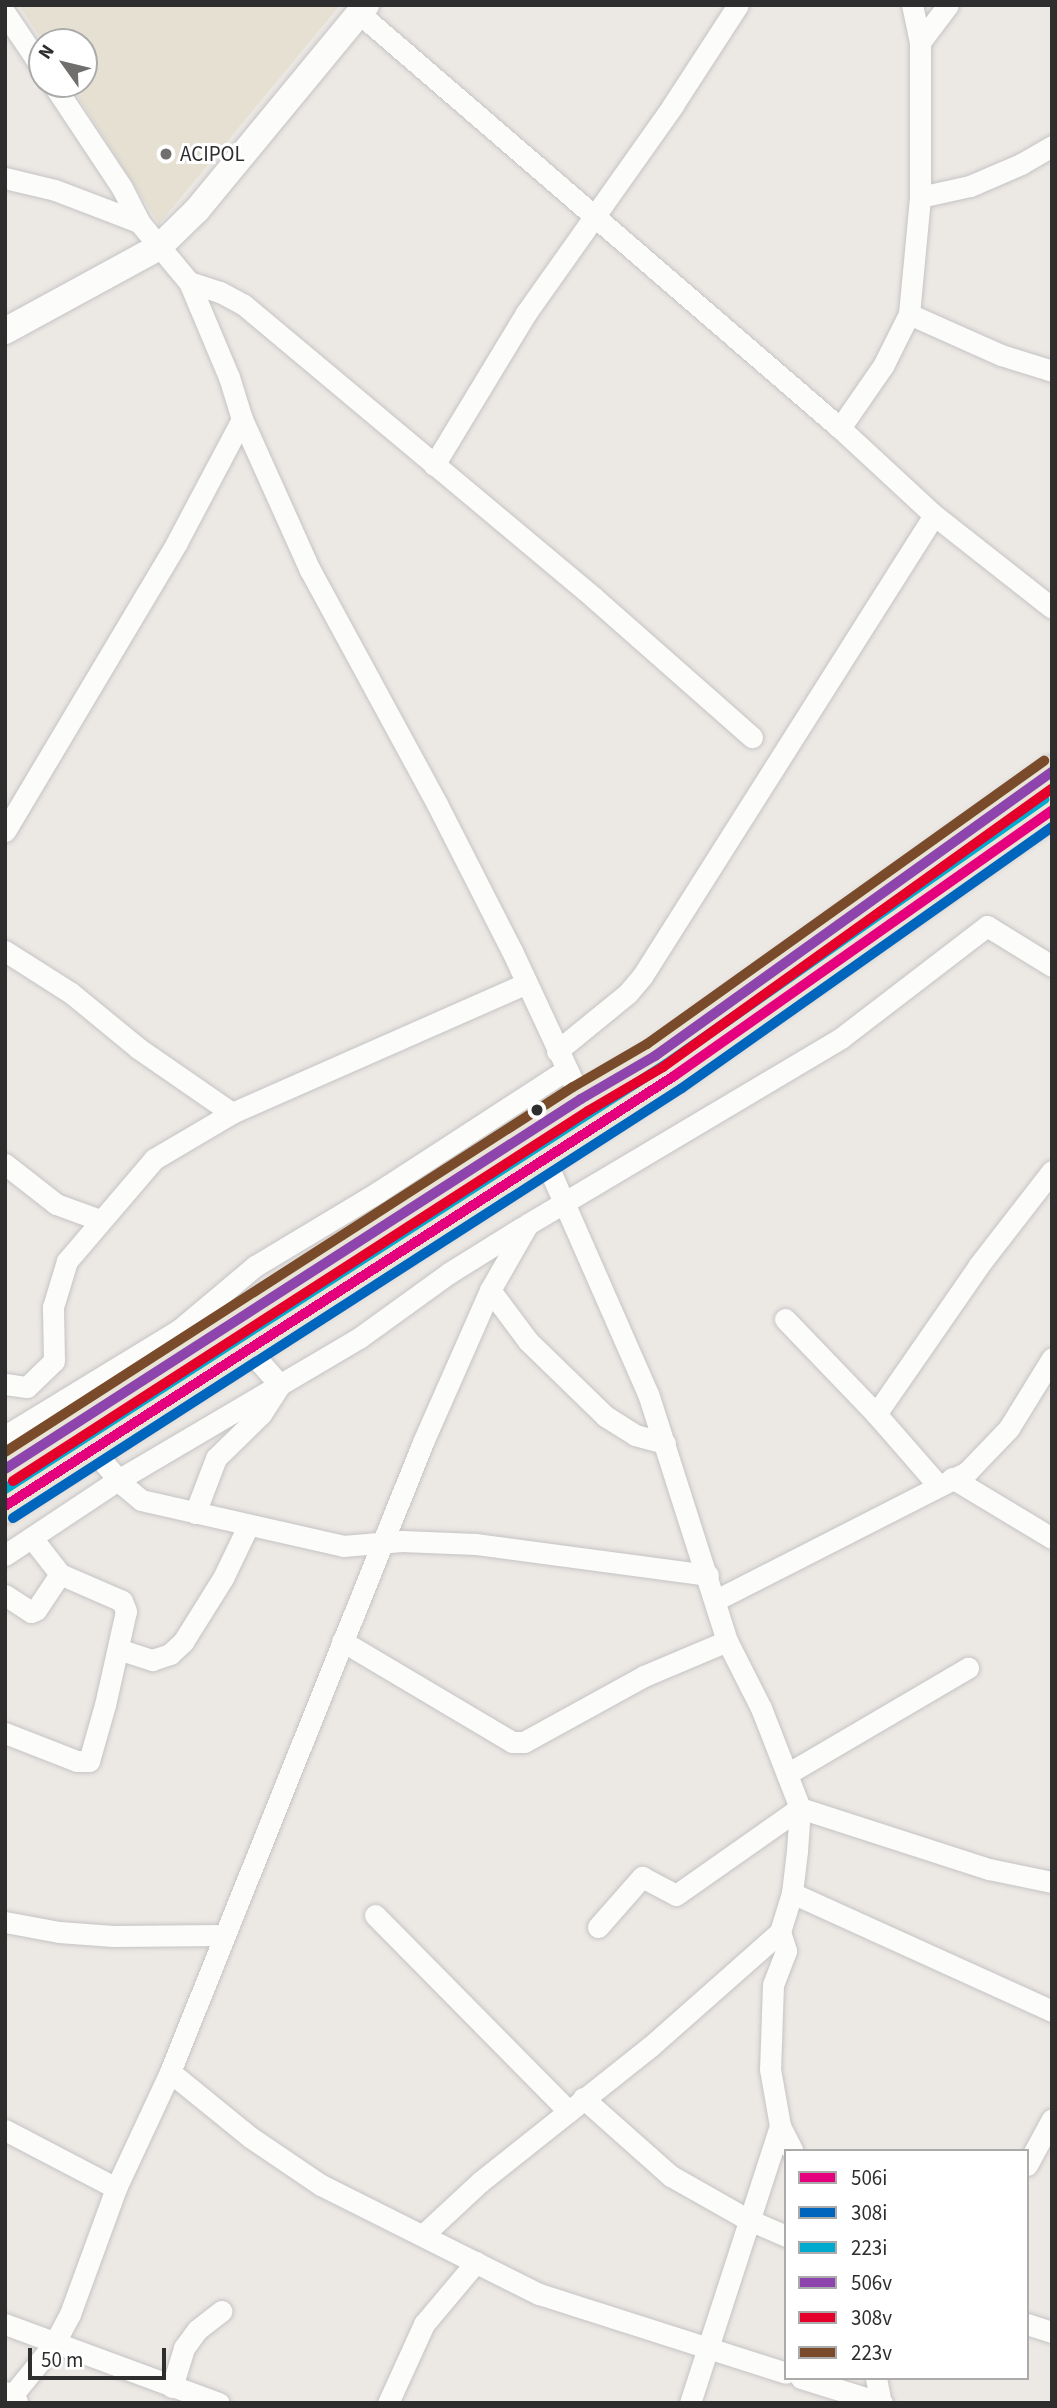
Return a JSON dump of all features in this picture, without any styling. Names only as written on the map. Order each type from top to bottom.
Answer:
[{"type":"main road","points":[[5,1469],[57,1420],[358,1223],[655,1056],[1052,772]]},
{"type":"main road","points":[[5,1507],[696,1061],[1052,810]]},
{"type":"street","points":[[434,465],[526,313],[738,5]]},
{"type":"street","points":[[840,428],[883,366],[909,314],[920,197],[920,42],[912,5]]},
{"type":"street","points":[[920,42],[948,5]]},
{"type":"street","points":[[5,331],[159,247],[197,210],[363,9],[594,217],[840,428],[934,515],[1052,608]]},
{"type":"street","points":[[5,13],[28,47]]},
{"type":"street","points":[[61,98],[122,188],[139,222],[189,282],[229,377],[242,419],[310,570],[437,804],[527,983],[581,1099]]},
{"type":"street","points":[[920,197],[970,186],[1021,164],[1052,146]]},
{"type":"street","points":[[5,178],[55,190],[139,222]]},
{"type":"street","points":[[189,282],[220,292],[244,305],[593,597],[751,737]]},
{"type":"street","points":[[909,314],[1001,355],[1052,371]]},
{"type":"street","points":[[5,831],[177,542],[242,419]]},
{"type":"street","points":[[358,1223],[562,1061],[643,975],[934,515]]},
{"type":"street","points":[[5,1555],[118,1480],[359,1338],[449,1273],[528,1224],[841,1038],[987,926],[1052,966]]},
{"type":"street","points":[[5,950],[71,993],[138,1048],[232,1113]]},
{"type":"street","points":[[5,1436],[57,1420],[53,1307],[66,1261],[154,1159],[232,1113],[527,983]]},
{"type":"street","points":[[423,2235],[480,2182],[650,2046],[780,1932],[792,1893],[800,1808],[761,1708],[727,1641],[666,1443],[648,1394],[545,1159]]},
{"type":"street","points":[[5,1164],[56,1204],[100,1220]]},
{"type":"street","points":[[876,1414],[979,1265],[1052,1171]]},
{"type":"street","points":[[9,2400],[54,2344],[70,2314],[116,2188],[170,2071],[381,1545],[490,1290],[528,1224]]},
{"type":"street","points":[[490,1290],[528,1341],[605,1416],[635,1436],[666,1443]]},
{"type":"street","points":[[785,1319],[945,1481],[1052,1538]]},
{"type":"street","points":[[249,1350],[280,1385]]},
{"type":"street","points":[[716,1600],[967,1472],[1009,1428],[1052,1358]]},
{"type":"street","points":[[5,1384],[27,1387],[54,1361]]},
{"type":"street","points":[[195,1513],[216,1458],[261,1414],[280,1385]]},
{"type":"street","points":[[93,1450],[118,1480],[141,1500],[343,1546],[381,1545],[402,1541],[477,1544],[708,1575]]},
{"type":"street","points":[[118,1649],[152,1660],[170,1654],[184,1642],[223,1578],[248,1526]]},
{"type":"street","points":[[5,1732],[77,1760],[89,1761],[118,1649],[126,1606],[60,1574],[32,1538]]},
{"type":"street","points":[[5,1595],[22,1609],[31,1612],[36,1610],[60,1574]]},
{"type":"street","points":[[342,1641],[512,1742],[524,1742],[645,1676],[727,1641]]},
{"type":"street","points":[[787,1774],[968,1668]]},
{"type":"street","points":[[800,1808],[989,1869],[1052,1882]]},
{"type":"street","points":[[598,1927],[642,1877],[676,1895],[800,1808]]},
{"type":"street","points":[[792,1893],[1052,2011]]},
{"type":"street","points":[[375,1915],[576,2105],[671,2176],[747,2219],[784,2235]]},
{"type":"street","points":[[5,1922],[58,1932],[113,1936],[223,1935]]},
{"type":"street","points":[[780,1932],[786,1951],[773,1985],[770,2069],[780,2126],[792,2149]]},
{"type":"street","points":[[170,2071],[250,2137],[321,2185],[539,2294],[784,2373]]},
{"type":"street","points":[[1029,2161],[1052,2119]]},
{"type":"street","points":[[690,2403],[747,2219],[780,2126]]},
{"type":"street","points":[[5,2130],[116,2188]]},
{"type":"street","points":[[388,2403],[424,2325],[476,2262]]},
{"type":"street","points":[[172,2386],[184,2348],[197,2330],[221,2311]]},
{"type":"street","points":[[5,2324],[219,2403]]},
{"type":"street","points":[[1029,2325],[1052,2332]]},
{"type":"street","points":[[807,2380],[882,2403]]},
{"type":"street","points":[[876,2380],[882,2403]]},
{"type":"shaded area","name":"ACIPOL","points":[[19,5],[340,5],[159,224],[79,98],[98,98],[98,28],[34,28]]},
{"type":"transit line","name":"223v","points":[[5,1452],[573,1087],[647,1044],[1044,761]]},
{"type":"transit line","name":"506v","points":[[5,1469],[581,1099],[655,1056],[1052,772]]},
{"type":"transit line","name":"308v","points":[[13,1481],[588,1111],[663,1067],[1052,789]]},
{"type":"transit line","name":"223i","points":[[5,1489],[666,1064],[1044,799]]},
{"type":"transit line","name":"506i","points":[[5,1506],[674,1076],[1052,810]]},
{"type":"transit line","name":"308i","points":[[13,1518],[682,1088],[1052,827]]},
{"type":"place","name":"ACIPOL","points":[[166,154]]}]
